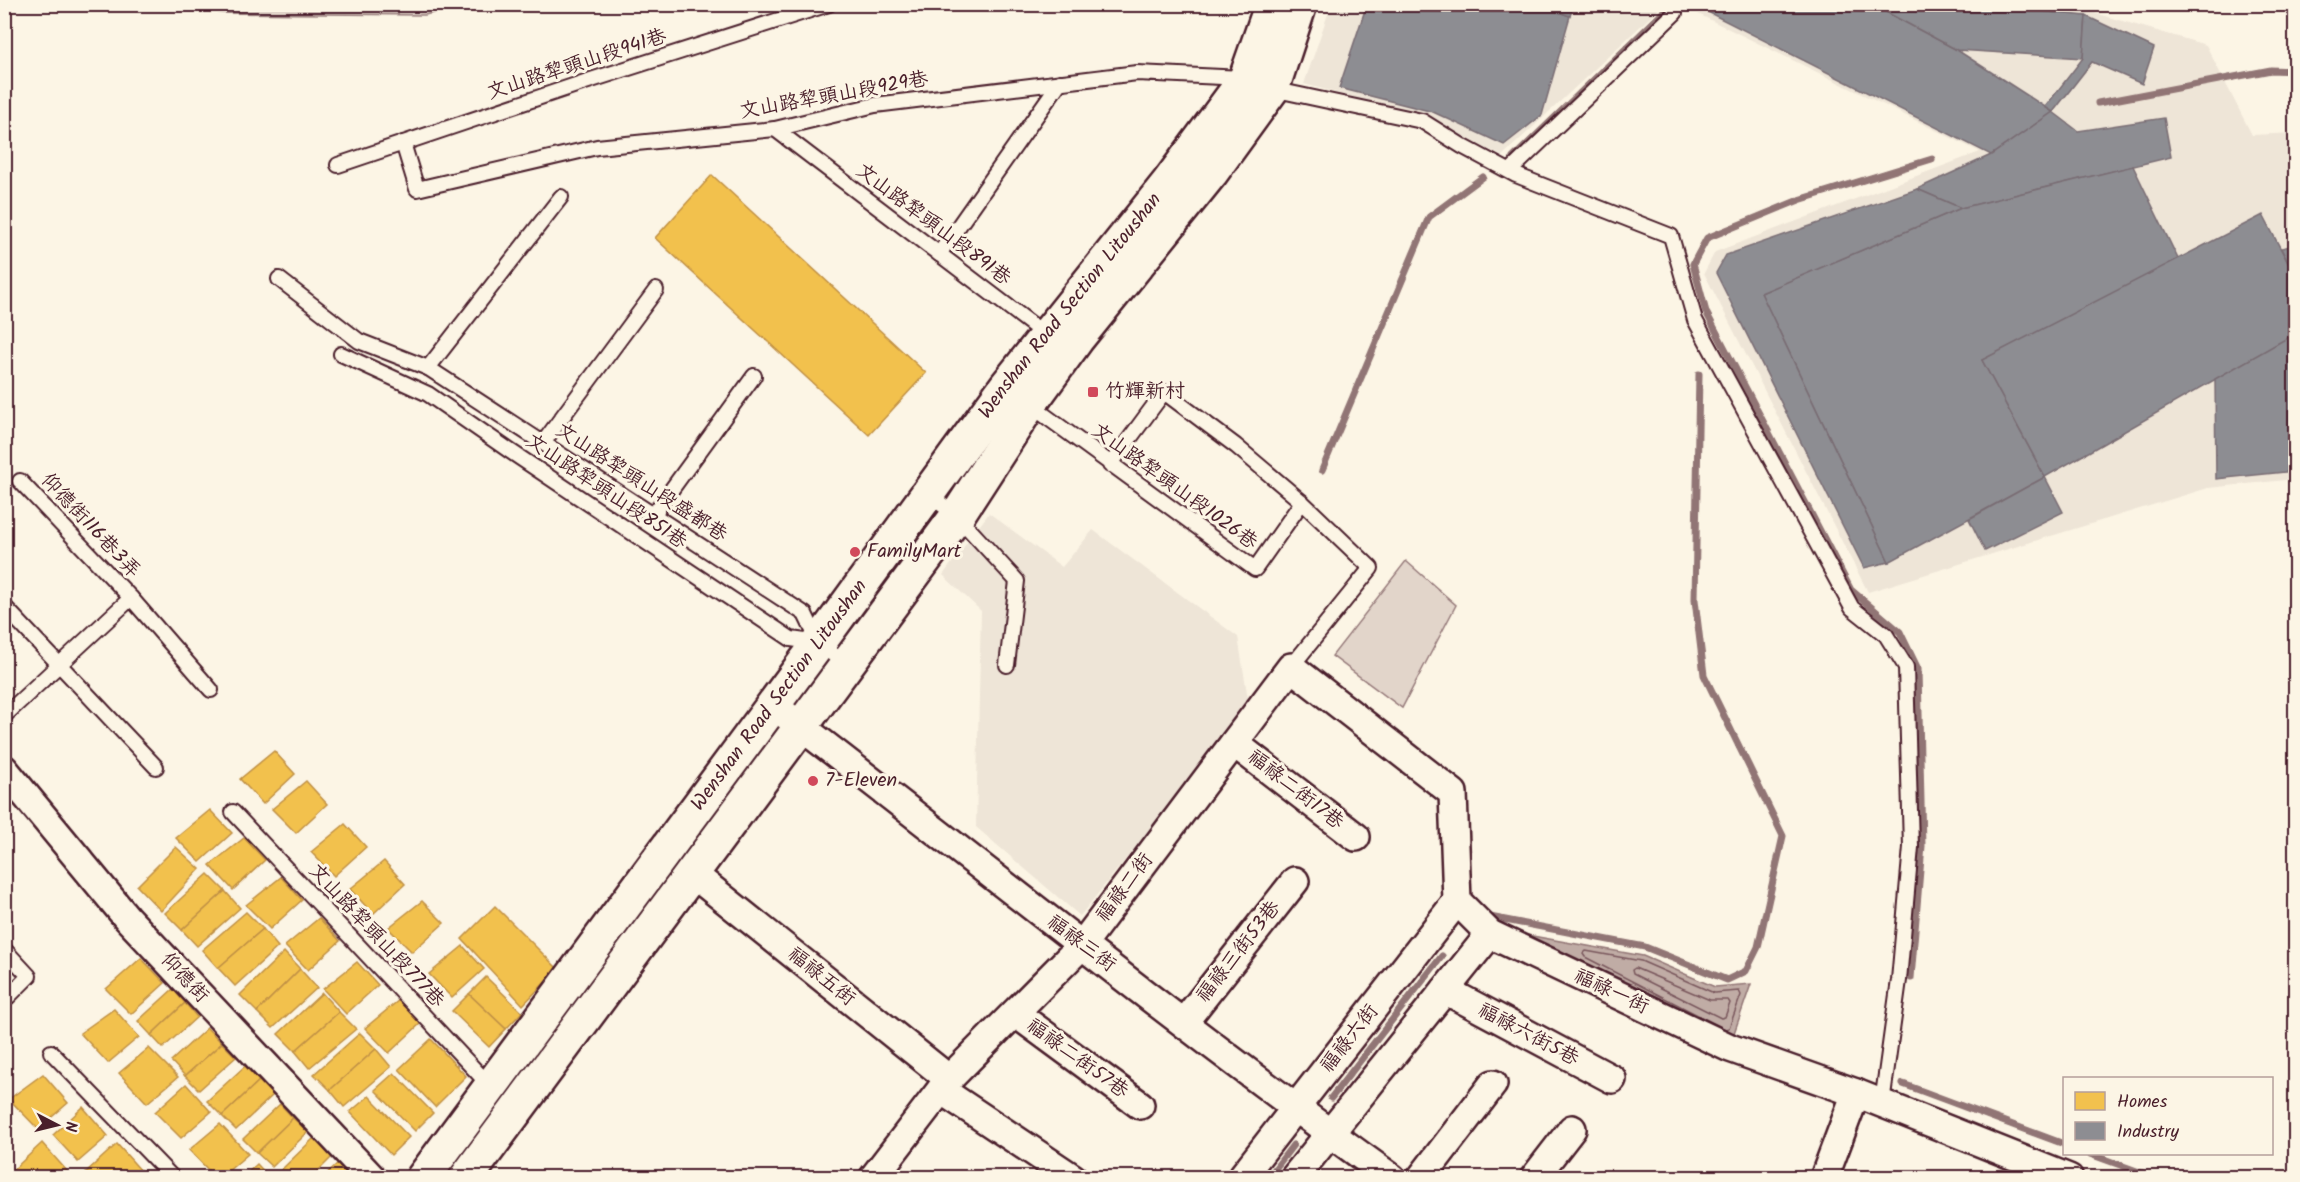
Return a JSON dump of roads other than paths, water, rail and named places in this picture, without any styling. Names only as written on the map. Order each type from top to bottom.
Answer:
[{"type":"main road","name":"Wenshan Road Section Litoushan","points":[[1259,84],[1272,4]]},
{"type":"main road","name":"Wenshan Road Section Litoushan","points":[[423,1178],[928,494],[1018,395],[1057,343],[1211,172],[1300,4]]},
{"type":"main road","name":"Wenshan Road Section Litoushan","points":[[466,1178],[957,516],[1018,395]]},
{"type":"street","name":"福祿二街","points":[[873,1178],[945,1085],[1082,945],[1290,667]]},
{"type":"street","points":[[1290,667],[1453,793],[1457,901]]},
{"type":"street","name":"福祿三街","points":[[773,705],[1082,945],[1329,1133],[1392,1178]]},
{"type":"street","name":"福祿二街17巷","points":[[1234,743],[1356,837]]},
{"type":"street","name":"仰德街","points":[[4,769],[128,918],[372,1178]]},
{"type":"street","name":"福祿五街","points":[[693,874],[945,1085],[1073,1178]]},
{"type":"street","name":"福祿三街53巷","points":[[1184,1022],[1294,881]]},
{"type":"street","name":"福祿一街","points":[[1457,901],[1490,934],[1730,1048],[1856,1093],[2069,1178]]},
{"type":"street","name":"福祿六街","points":[[1241,1178],[1457,901]]},
{"type":"street","points":[[1294,1178],[1490,934]]},
{"type":"street","name":"福祿六街5巷","points":[[1445,990],[1612,1079]]},
{"type":"street","name":"福祿二街57巷","points":[[1015,1013],[1140,1105]]},
{"type":"street","points":[[1421,1178],[1493,1084]]},
{"type":"street","points":[[1824,1178],[1856,1093]]},
{"type":"street","points":[[1534,1178],[1572,1129]]},
{"type":"lane","name":"文山路犂頭山段941巷","points":[[338,165],[585,82],[829,4]]},
{"type":"lane","points":[[1510,171],[1675,13]]},
{"type":"lane","name":"文山路犂頭山段929巷","points":[[403,143],[417,189],[597,147],[776,129],[875,105],[1137,73],[1259,84],[1422,121],[1462,146],[1510,171],[1671,236],[1695,320],[1852,608],[1886,635],[1906,667],[1911,848],[1899,980],[1882,1103]]},
{"type":"lane","points":[[939,254],[1060,82]]},
{"type":"lane","name":"文山路犂頭山段891巷","points":[[776,129],[1057,343]]},
{"type":"lane","points":[[428,368],[561,197]]},
{"type":"lane","name":"文山路犂頭山段盛都巷","points":[[279,279],[359,341],[428,368],[805,614],[819,643]]},
{"type":"lane","points":[[543,444],[656,290]]},
{"type":"lane","name":"文山路犂頭山段851巷","points":[[341,354],[428,394],[510,452],[791,639],[819,643],[846,665]]},
{"type":"lane","points":[[653,515],[754,376]]},
{"type":"lane","points":[[1110,465],[1164,392],[1236,446],[1302,502],[1371,568],[1290,667]]},
{"type":"lane","name":"文山路犂頭山段1026巷","points":[[1018,395],[1110,465],[1255,569],[1302,502]]},
{"type":"lane","name":"仰德街116巷3弄","points":[[20,481],[131,598],[211,690]]},
{"type":"lane","points":[[928,494],[957,516],[1017,582],[1007,665]]},
{"type":"lane","points":[[4,716],[131,598]]},
{"type":"lane","points":[[4,606],[156,767]]},
{"type":"lane","name":"文山路犂頭山段777巷","points":[[232,812],[491,1087]]},
{"type":"lane","points":[[4,949],[29,976],[4,1001]]},
{"type":"lane","points":[[51,1052],[173,1178]]},
{"type":"water","points":[[1527,935],[1643,956],[1715,987],[1751,984],[1732,1039]]},
{"type":"waterway","points":[[1513,158],[1672,4]]},
{"type":"waterway","points":[[2098,103],[2271,70],[2296,71]]},
{"type":"waterway","points":[[1911,978],[1922,846],[1918,669],[1900,632],[1851,590],[1706,312],[1693,264],[1707,238],[1799,200],[1932,159]]},
{"type":"waterway","points":[[1322,470],[1429,217],[1483,177]]},
{"type":"waterway","points":[[1490,917],[1645,947],[1727,980],[1746,971],[1758,947],[1783,836],[1704,675],[1695,600],[1699,374]]},
{"type":"waterway","points":[[1331,1098],[1442,956]]},
{"type":"waterway","points":[[1903,1084],[2063,1144]]},
{"type":"waterway","points":[[1268,1178],[1293,1145]]},
{"type":"waterway","points":[[2093,1155],[2145,1174]]},
{"type":"place","name":"竹輝新村","points":[[1093,392]]},
{"type":"place","name":"FamilyMart","points":[[855,552]]},
{"type":"place","name":"7-Eleven","points":[[813,781]]}]
